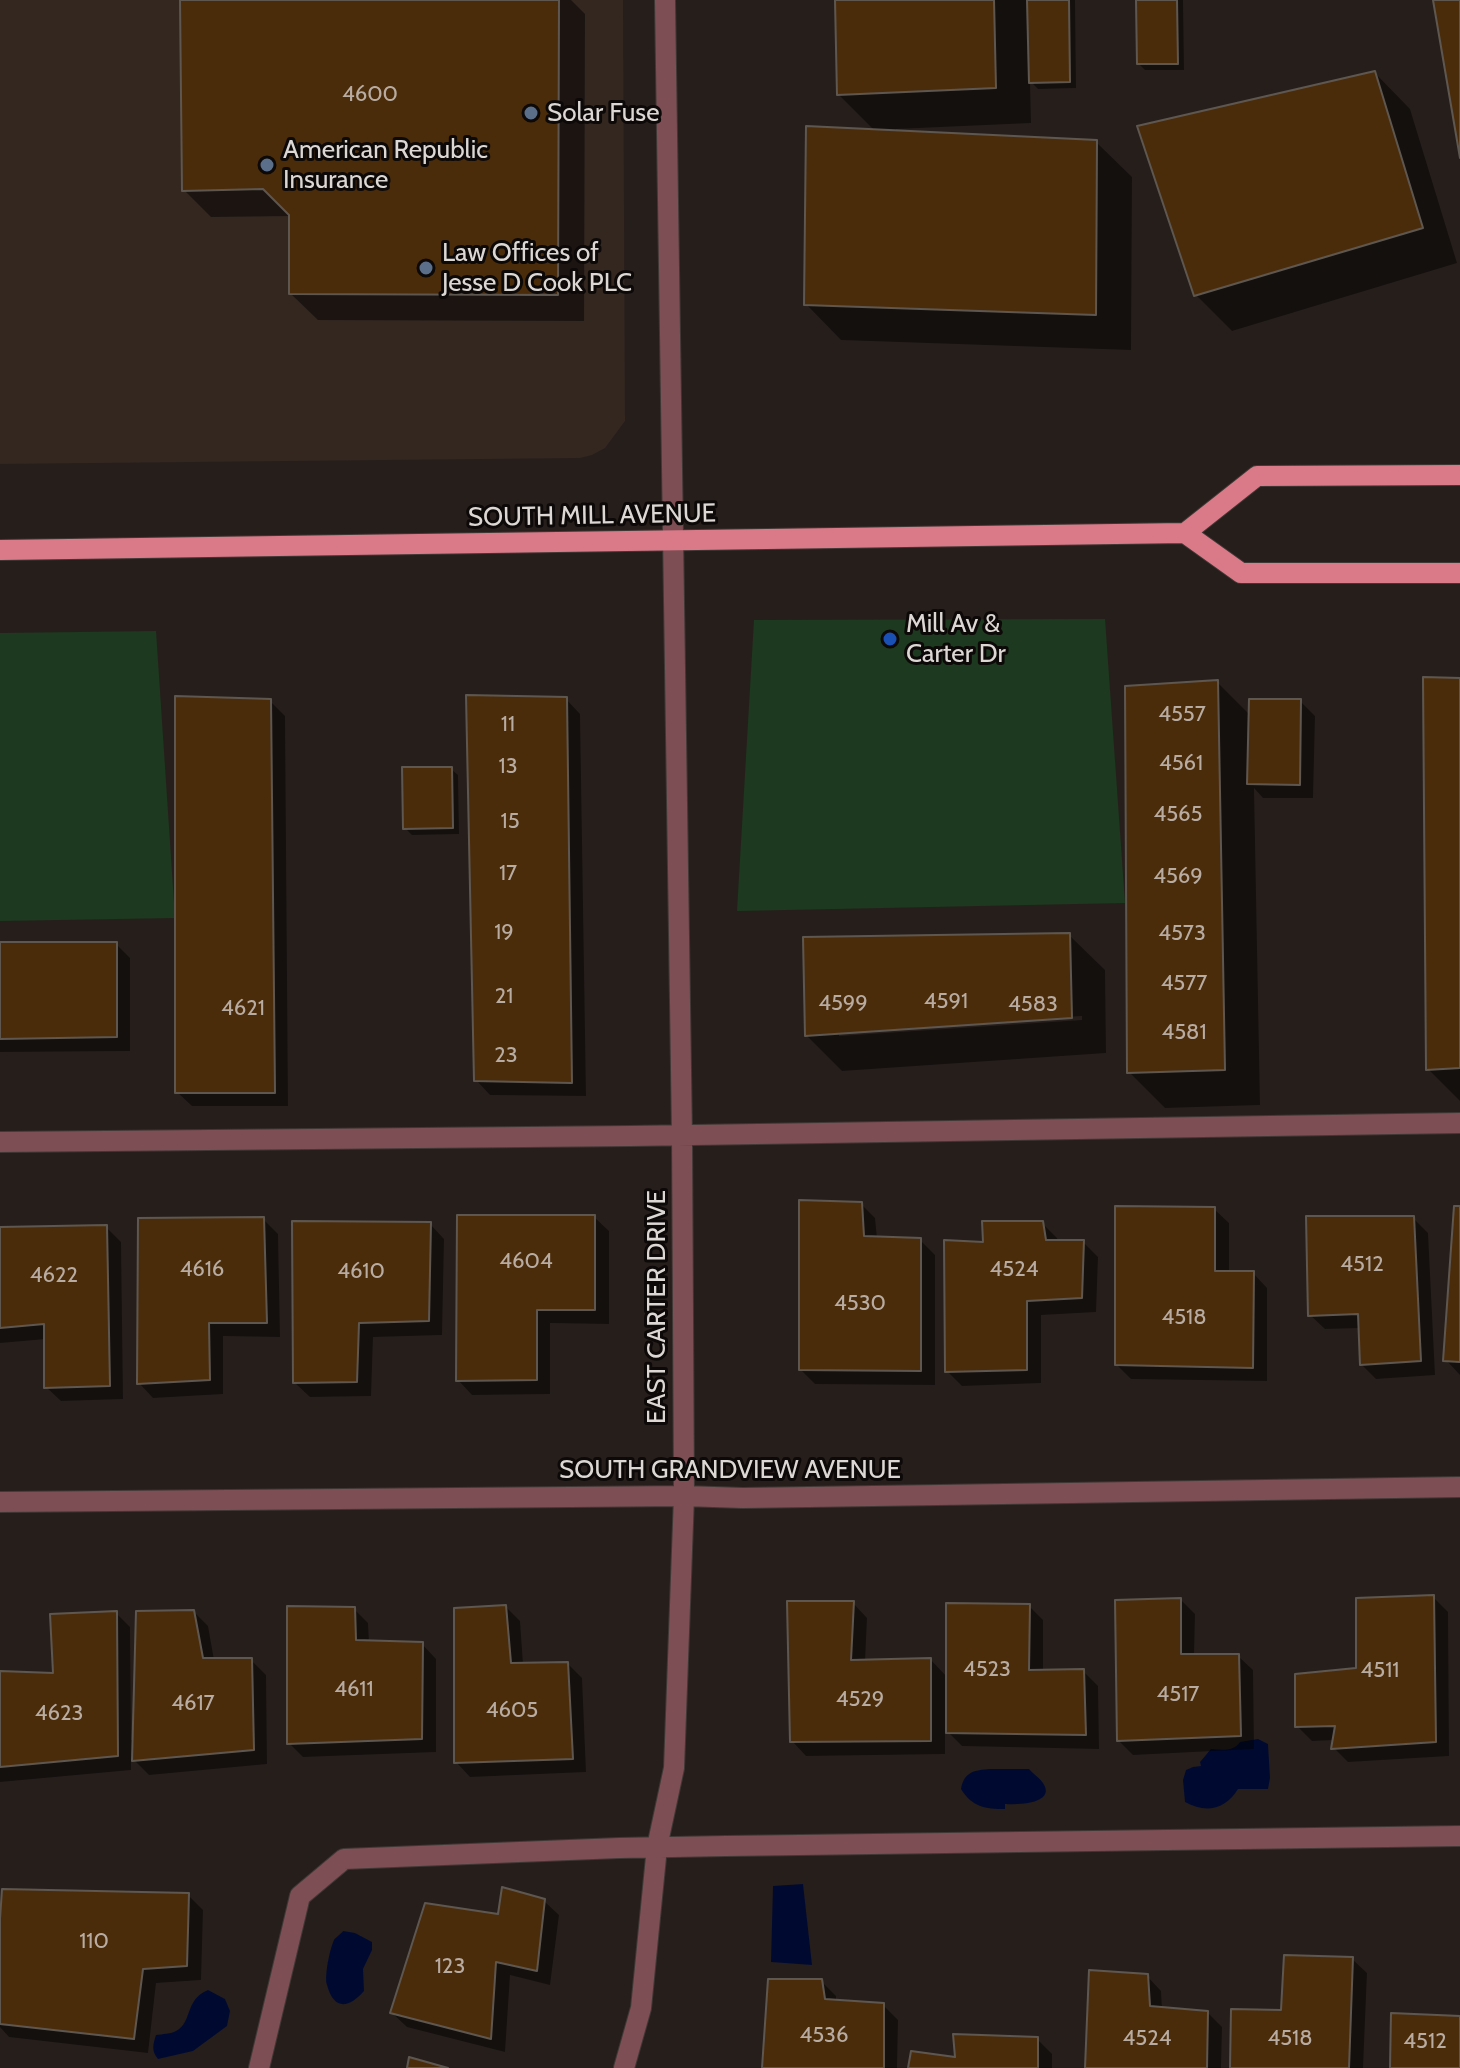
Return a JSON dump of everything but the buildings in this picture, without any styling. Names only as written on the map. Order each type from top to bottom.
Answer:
[{"type":"main road","points":[[1460,475],[1257,476],[1185,533],[1241,573],[1460,573]]},
{"type":"main road","name":"SOUTH MILL AVENUE","points":[[0,550],[1185,533]]},
{"type":"street","name":"EAST CARTER DRIVE","points":[[624,2068],[641,2008],[657,1847],[674,1768],[684,1496],[682,1135],[665,0]]},
{"type":"street","points":[[0,1142],[1460,1123]]},
{"type":"street","name":"SOUTH GRANDVIEW AVENUE","points":[[0,1502],[743,1498],[1460,1487]]},
{"type":"street","points":[[259,2068],[300,1896],[344,1859],[657,1847],[1460,1836]]},
{"type":"shaded area","points":[[0,0],[623,0],[625,421],[605,448],[580,458],[0,464]]},
{"type":"green space","points":[[1105,619],[1125,903],[737,911],[754,620]]},
{"type":"green space","points":[[156,631],[175,918],[0,921],[0,633]]},
{"type":"water","points":[[1258,1739],[1268,1744],[1268,1789],[1238,1789],[1228,1801],[1215,1808],[1200,1808],[1185,1802],[1183,1780],[1186,1770],[1201,1766],[1200,1762],[1211,1749],[1231,1749],[1240,1742]]},
{"type":"water","points":[[990,1769],[1029,1769],[1043,1783],[1045,1795],[1033,1802],[1005,1804],[1005,1809],[980,1806],[965,1795],[961,1789],[962,1783],[971,1773]]},
{"type":"water","points":[[803,1884],[812,1965],[771,1962],[773,1886]]},
{"type":"water","points":[[343,1931],[372,1942],[372,1950],[363,1969],[364,1991],[353,2001],[342,2004],[330,1993],[326,1976],[332,1944]]},
{"type":"water","points":[[208,1990],[225,1999],[230,2011],[227,2026],[193,2051],[158,2059],[153,2047],[156,2035],[172,2033],[181,2027],[195,1999]]},
{"type":"place","name":"Solar Fuse","points":[[531,113]]},
{"type":"place","name":"American Republic Insurance","points":[[267,165]]},
{"type":"place","name":"Law Offices of Jesse D Cook PLC","points":[[426,268]]},
{"type":"place","name":"Mill Av & Carter Dr","points":[[890,639]]}]
